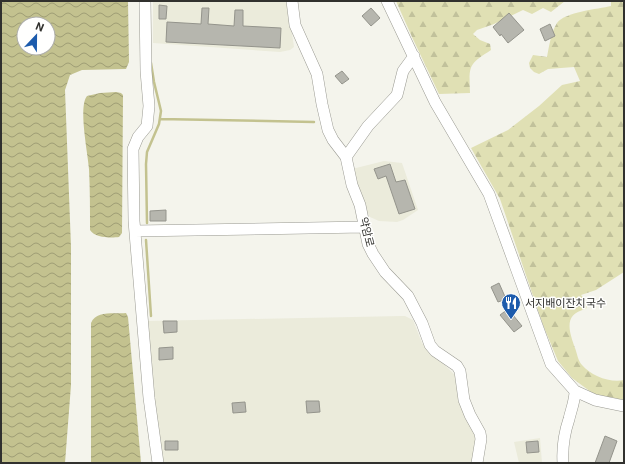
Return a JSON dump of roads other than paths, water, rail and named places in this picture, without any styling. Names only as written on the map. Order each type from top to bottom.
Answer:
[{"type":"street","points":[[145,1],[146,71],[149,106],[147,126],[138,137],[133,149],[135,231],[149,398],[158,463]]},
{"type":"street","name":"약암로","points":[[292,1],[297,30],[317,74],[328,130],[333,140],[346,157],[352,186],[360,205],[368,244],[385,272],[408,296],[422,323],[430,345],[435,351],[457,366],[460,371],[464,400],[480,433],[481,439],[477,463]]},
{"type":"street","points":[[388,1],[435,102],[488,194],[551,364],[575,392],[595,400],[624,406]]},
{"type":"street","points":[[346,157],[368,126],[397,95],[403,71],[414,56]]},
{"type":"street","points":[[135,231],[364,227]]},
{"type":"street","points":[[563,463],[562,452],[564,439],[575,399],[575,392]]},
{"type":"water","points":[[1,1],[128,1],[129,62],[126,69],[82,70],[70,75],[65,90],[71,247],[71,385],[65,463],[1,463]]},
{"type":"water","points":[[116,92],[123,95],[122,233],[119,237],[108,237],[96,235],[90,230],[89,169],[83,110],[84,102],[87,96]]},
{"type":"water","points":[[126,313],[128,317],[141,463],[91,463],[91,323],[93,319],[101,314]]},
{"type":"waterway","points":[[147,223],[147,152],[159,124],[161,111],[151,63]]},
{"type":"waterway","points":[[160,119],[314,122]]},
{"type":"waterway","points":[[146,240],[151,316]]},
{"type":"place","name":"서지배이잔치국수","points":[[511,320]]}]
